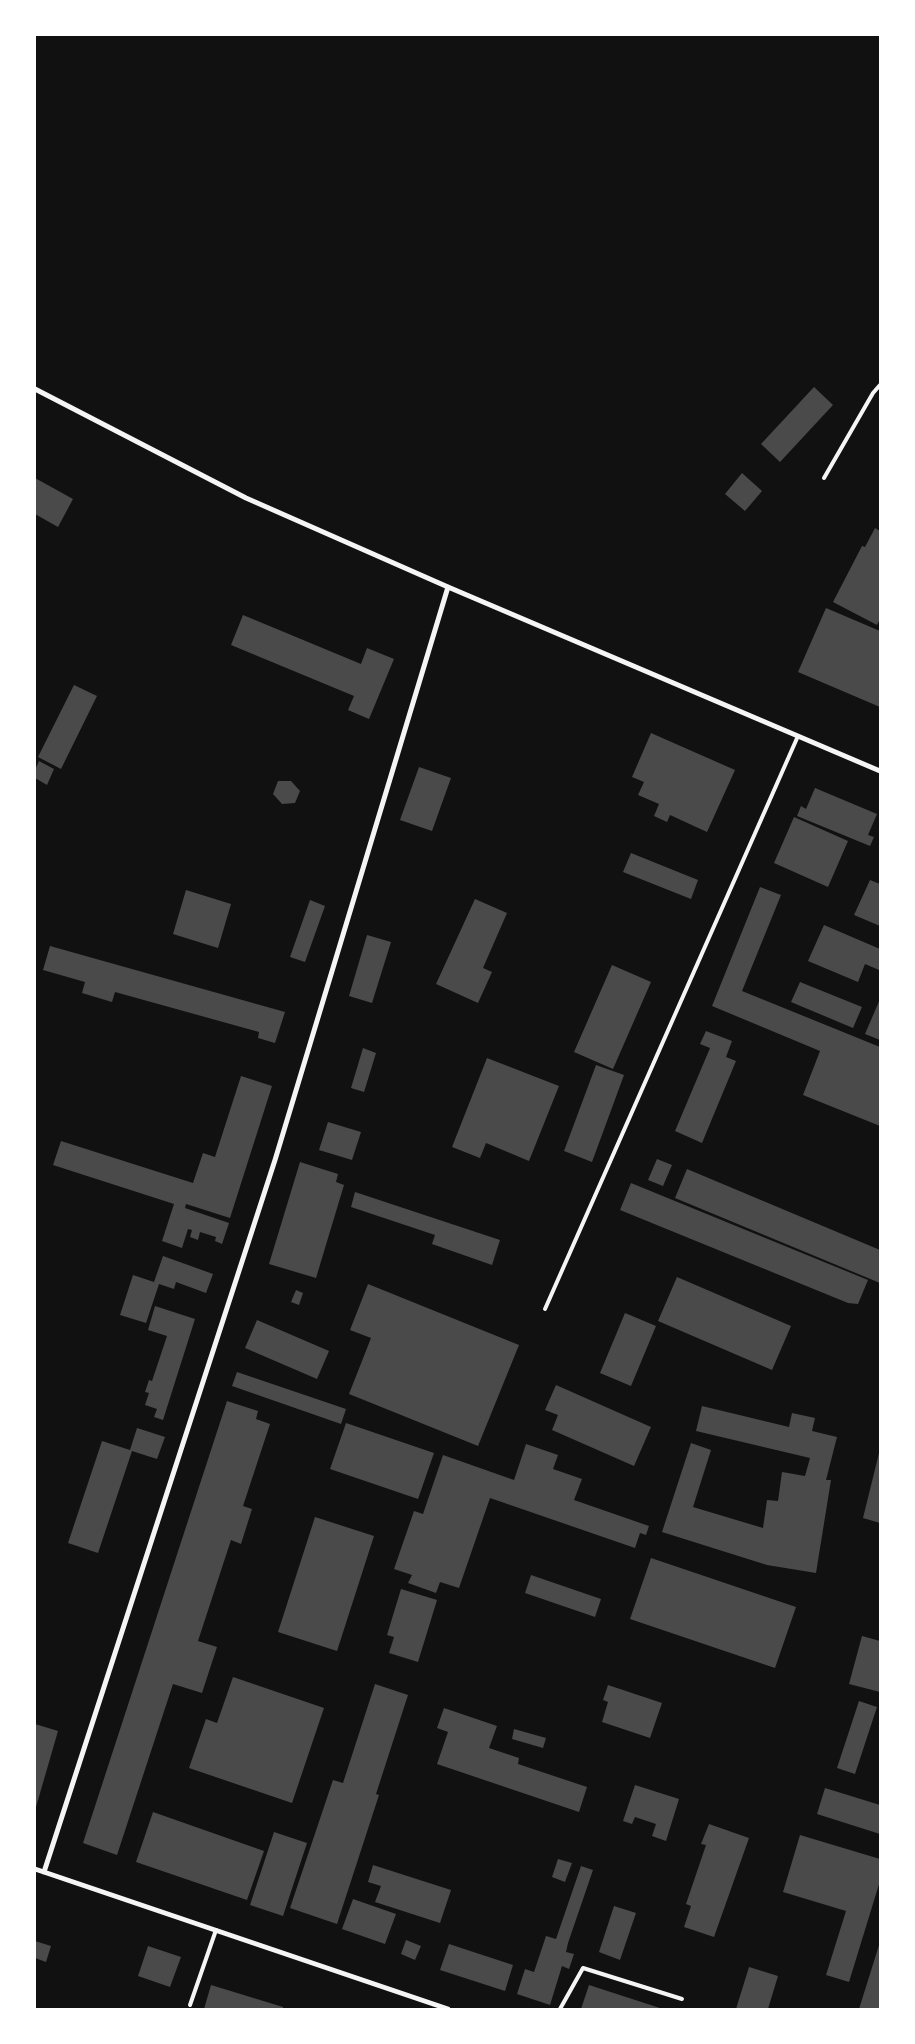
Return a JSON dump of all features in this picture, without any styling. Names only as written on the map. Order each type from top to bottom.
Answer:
[{"type":"street","points":[[35,389],[246,498],[448,587],[880,771]]},
{"type":"street","points":[[44,1872],[275,1160],[448,587]]},
{"type":"street","points":[[35,1869],[448,2009]]},
{"type":"lane","points":[[824,478],[880,384]]},
{"type":"lane","points":[[545,1309],[798,736]]},
{"type":"lane","points":[[190,2005],[216,1930]]},
{"type":"lane","points":[[560,2009],[582,1968],[682,1999]]},
{"type":"building","points":[[814,387],[833,405],[780,462],[761,444]]},
{"type":"building","points":[[742,473],[762,491],[745,511],[725,494]]},
{"type":"building","points":[[35,478],[73,499],[58,527],[35,514]]},
{"type":"building","points":[[875,528],[880,531],[880,619],[877,625],[833,602],[862,546],[865,547]]},
{"type":"building","points":[[826,608],[880,631],[880,707],[798,672]]},
{"type":"building","points":[[243,615],[361,664],[367,648],[394,659],[369,719],[348,710],[354,696],[231,645]]},
{"type":"building","points":[[74,685],[97,696],[61,769],[38,757]]},
{"type":"building","points":[[651,733],[735,770],[707,832],[670,815],[667,822],[654,816],[659,804],[638,795],[644,782],[632,777]]},
{"type":"building","points":[[39,761],[54,769],[47,785],[35,778],[35,770]]},
{"type":"building","points":[[419,767],[451,778],[432,831],[400,820]]},
{"type":"building","points":[[278,781],[291,781],[300,791],[295,803],[282,804],[273,794]]},
{"type":"building","points":[[815,788],[877,814],[868,835],[874,837],[870,846],[797,816],[801,806],[806,809]]},
{"type":"building","points":[[794,817],[848,841],[828,887],[774,863]]},
{"type":"building","points":[[631,853],[698,880],[691,899],[623,872]]},
{"type":"building","points":[[870,880],[880,884],[880,926],[854,915]]},
{"type":"building","points":[[760,887],[781,895],[742,991],[880,1047],[880,1126],[803,1095],[820,1051],[712,1006]]},
{"type":"building","points":[[186,890],[231,904],[218,948],[173,934]]},
{"type":"building","points":[[475,899],[507,913],[483,968],[492,972],[478,1003],[436,984]]},
{"type":"building","points":[[310,900],[325,906],[305,962],[290,957]]},
{"type":"building","points":[[824,925],[880,949],[879,970],[865,964],[858,982],[808,961]]},
{"type":"building","points":[[367,935],[391,942],[372,1003],[349,996]]},
{"type":"building","points":[[50,946],[285,1012],[275,1043],[258,1038],[259,1032],[115,992],[112,1002],[82,993],[85,982],[43,970]]},
{"type":"building","points":[[612,965],[651,982],[613,1069],[574,1052]]},
{"type":"building","points":[[800,982],[862,1007],[853,1028],[791,1002]]},
{"type":"building","points":[[880,999],[880,1040],[865,1034]]},
{"type":"building","points":[[706,1031],[732,1041],[726,1057],[736,1061],[702,1143],[675,1131],[710,1048],[700,1044]]},
{"type":"building","points":[[363,1048],[376,1053],[364,1092],[351,1088]]},
{"type":"building","points":[[487,1058],[559,1086],[529,1161],[486,1143],[480,1158],[452,1147]]},
{"type":"building","points":[[596,1065],[624,1075],[592,1162],[564,1151]]},
{"type":"building","points":[[241,1076],[272,1086],[230,1218],[186,1204],[185,1208],[229,1223],[222,1244],[215,1241],[216,1237],[200,1232],[198,1240],[190,1237],[192,1230],[188,1229],[182,1248],[162,1241],[174,1204],[53,1165],[61,1141],[193,1183],[203,1153],[215,1157]]},
{"type":"building","points":[[328,1122],[361,1132],[352,1160],[319,1150]]},
{"type":"building","points":[[657,1159],[672,1165],[663,1186],[648,1180]]},
{"type":"building","points":[[300,1162],[338,1174],[336,1182],[344,1185],[316,1278],[269,1264]]},
{"type":"building","points":[[687,1169],[880,1250],[880,1283],[675,1198]]},
{"type":"building","points":[[631,1183],[868,1280],[858,1304],[848,1303],[620,1210]]},
{"type":"building","points":[[355,1192],[500,1240],[492,1265],[432,1244],[435,1235],[351,1207]]},
{"type":"building","points":[[163,1256],[213,1274],[206,1293],[176,1282],[174,1289],[159,1284],[146,1323],[120,1315],[133,1275],[154,1282]]},
{"type":"building","points":[[677,1277],[791,1326],[772,1370],[658,1321]]},
{"type":"building","points":[[368,1284],[519,1345],[478,1446],[349,1394],[371,1338],[350,1330]]},
{"type":"building","points":[[296,1290],[303,1293],[299,1305],[291,1302]]},
{"type":"building","points":[[155,1306],[195,1319],[163,1420],[154,1417],[157,1409],[145,1405],[149,1393],[145,1392],[149,1380],[152,1381],[167,1336],[148,1330]]},
{"type":"building","points":[[625,1313],[656,1326],[631,1386],[600,1373]]},
{"type":"building","points":[[257,1320],[329,1351],[317,1379],[245,1348]]},
{"type":"building","points":[[237,1372],[346,1409],[341,1424],[232,1386]]},
{"type":"building","points":[[556,1385],[651,1427],[634,1466],[552,1430],[558,1415],[545,1410]]},
{"type":"building","points":[[227,1401],[258,1411],[256,1419],[270,1424],[243,1506],[252,1509],[241,1544],[231,1540],[198,1641],[217,1647],[202,1693],[173,1684],[117,1855],[83,1843]]},
{"type":"building","points":[[702,1406],[789,1427],[792,1413],[815,1418],[812,1431],[837,1437],[826,1480],[831,1480],[816,1573],[767,1565],[662,1532],[691,1443],[711,1450],[693,1507],[763,1528],[767,1500],[778,1501],[782,1472],[805,1476],[810,1458],[696,1431]]},
{"type":"building","points":[[346,1423],[434,1453],[418,1499],[330,1469]]},
{"type":"building","points":[[137,1428],[165,1437],[157,1459],[132,1451],[98,1553],[68,1543],[102,1441],[130,1450]]},
{"type":"building","points":[[526,1444],[558,1455],[553,1469],[582,1479],[574,1500],[649,1526],[646,1535],[640,1533],[635,1548],[490,1498],[459,1588],[440,1582],[436,1593],[408,1583],[412,1575],[394,1569],[414,1511],[423,1514],[443,1455],[514,1480]]},
{"type":"building","points":[[880,1453],[880,1523],[863,1518]]},
{"type":"building","points":[[315,1517],[374,1536],[337,1651],[278,1632]]},
{"type":"building","points":[[651,1558],[796,1607],[775,1668],[630,1619]]},
{"type":"building","points":[[531,1575],[601,1599],[595,1617],[525,1593]]},
{"type":"building","points":[[401,1589],[437,1600],[418,1662],[389,1653],[394,1637],[387,1635]]},
{"type":"building","points":[[862,1636],[880,1641],[880,1692],[849,1684]]},
{"type":"building","points":[[233,1677],[324,1708],[292,1803],[189,1768],[206,1719],[217,1723]]},
{"type":"building","points":[[375,1684],[408,1695],[376,1794],[379,1795],[337,1924],[290,1908],[333,1780],[343,1783]]},
{"type":"building","points":[[608,1685],[662,1703],[650,1738],[602,1722],[608,1702],[603,1700]]},
{"type":"building","points":[[859,1701],[877,1707],[855,1774],[837,1768]]},
{"type":"building","points":[[444,1708],[497,1726],[489,1748],[519,1758],[518,1764],[587,1787],[579,1812],[437,1764],[448,1732],[437,1728]]},
{"type":"building","points":[[35,1724],[58,1731],[36,1807],[35,1807]]},
{"type":"building","points":[[514,1729],[546,1738],[543,1748],[512,1739]]},
{"type":"building","points":[[635,1785],[679,1799],[666,1841],[652,1836],[656,1824],[635,1817],[632,1824],[623,1821]]},
{"type":"building","points":[[825,1788],[880,1805],[880,1834],[817,1814]]},
{"type":"building","points":[[153,1812],[264,1851],[247,1900],[136,1862]]},
{"type":"building","points":[[709,1824],[749,1838],[714,1937],[684,1927],[691,1906],[686,1904],[706,1845],[701,1844]]},
{"type":"building","points":[[274,1832],[307,1843],[283,1916],[250,1905]]},
{"type":"building","points":[[800,1835],[880,1859],[880,1881],[849,1982],[826,1975],[846,1911],[783,1892]]},
{"type":"building","points":[[558,1859],[572,1863],[565,1882],[552,1877]]},
{"type":"building","points":[[373,1865],[451,1890],[440,1923],[375,1902],[381,1886],[368,1882]]},
{"type":"building","points":[[581,1866],[593,1870],[568,1943],[566,1952],[574,1954],[569,1969],[562,1966],[550,2005],[517,1994],[525,1969],[534,1972],[546,1936],[556,1939]]},
{"type":"building","points":[[353,1899],[396,1914],[385,1944],[342,1929]]},
{"type":"building","points":[[614,1906],[636,1913],[620,1960],[599,1952]]},
{"type":"building","points":[[406,1940],[421,1946],[415,1960],[401,1954]]},
{"type":"building","points":[[35,1941],[51,1946],[46,1962],[35,1958]]},
{"type":"building","points":[[880,1942],[880,2009],[859,2009]]},
{"type":"building","points":[[449,1944],[513,1965],[505,1991],[440,1970]]},
{"type":"building","points":[[148,1946],[181,1957],[170,1987],[138,1976]]},
{"type":"building","points":[[749,1967],[778,1976],[768,2009],[736,2009]]},
{"type":"building","points":[[211,1985],[283,2007],[283,2009],[204,2009]]},
{"type":"building","points":[[589,1985],[663,2009],[581,2009]]}]
